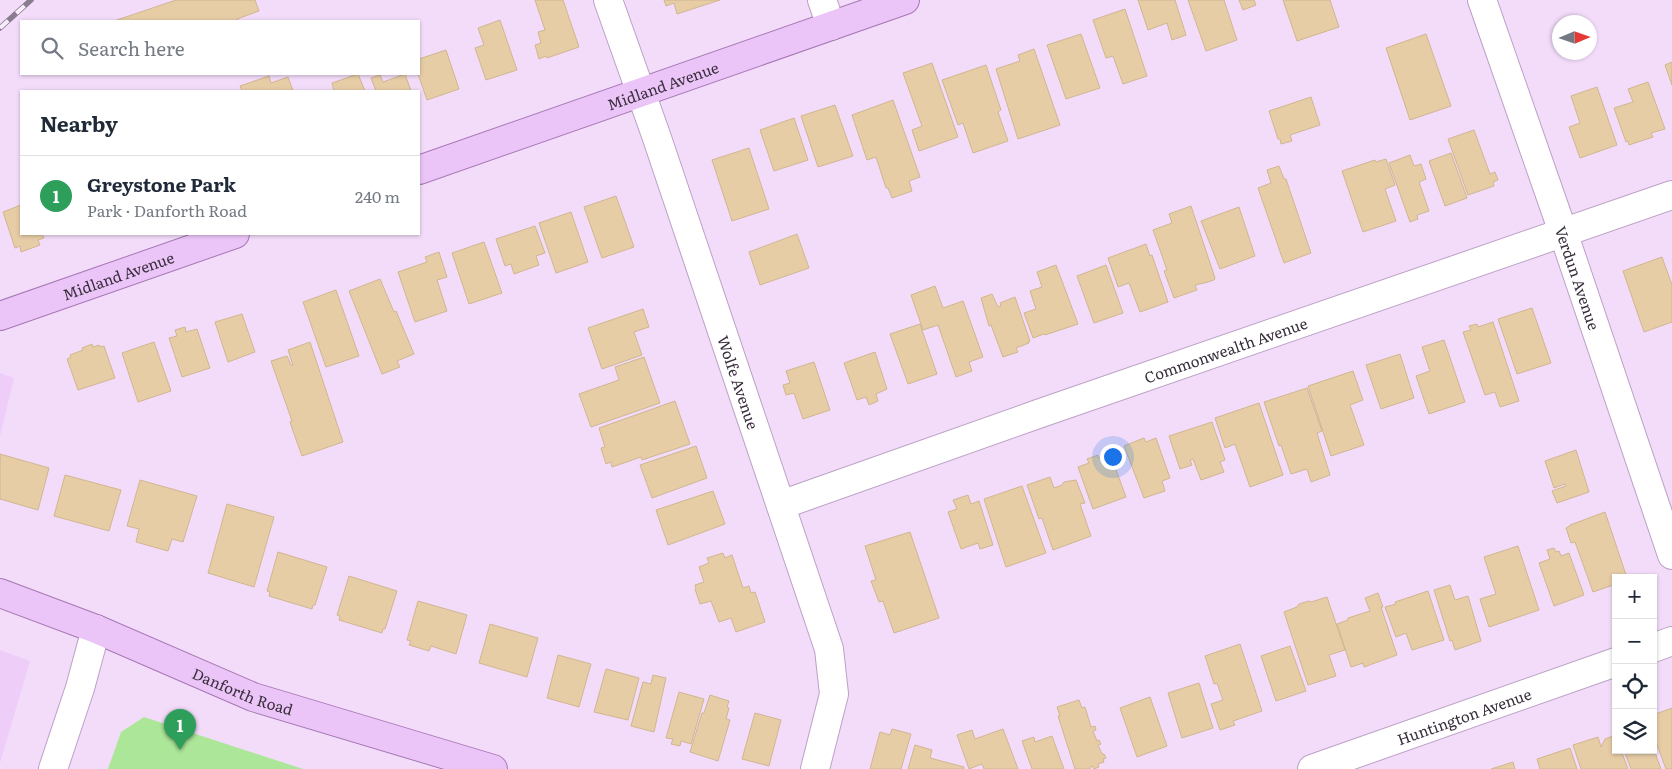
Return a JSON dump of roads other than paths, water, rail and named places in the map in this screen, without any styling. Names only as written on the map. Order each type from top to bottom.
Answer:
[{"type":"main road","name":"Midland Avenue","points":[[420,170],[905,0]]},
{"type":"main road","name":"Midland Avenue","points":[[0,316],[232,235]]},
{"type":"main road","name":"Danforth Road","points":[[0,594],[96,629],[253,698],[493,769]]},
{"type":"street","name":"Wolfe Avenue","points":[[608,0],[829,649],[834,694],[815,769]]},
{"type":"street","points":[[822,0],[831,26]]},
{"type":"street","name":"Verdun Avenue","points":[[1482,0],[1672,555]]},
{"type":"street","name":"Commonwealth Avenue","points":[[781,505],[1672,194]]},
{"type":"street","points":[[53,769],[80,688],[96,629]]},
{"type":"street","points":[[1657,647],[1672,641]]},
{"type":"street","name":"Huntington Avenue","points":[[1312,769],[1612,663]]},
{"type":"railway","points":[[0,28],[31,0]]},
{"type":"place","name":"Greystone Park","points":[[180,750]]}]
